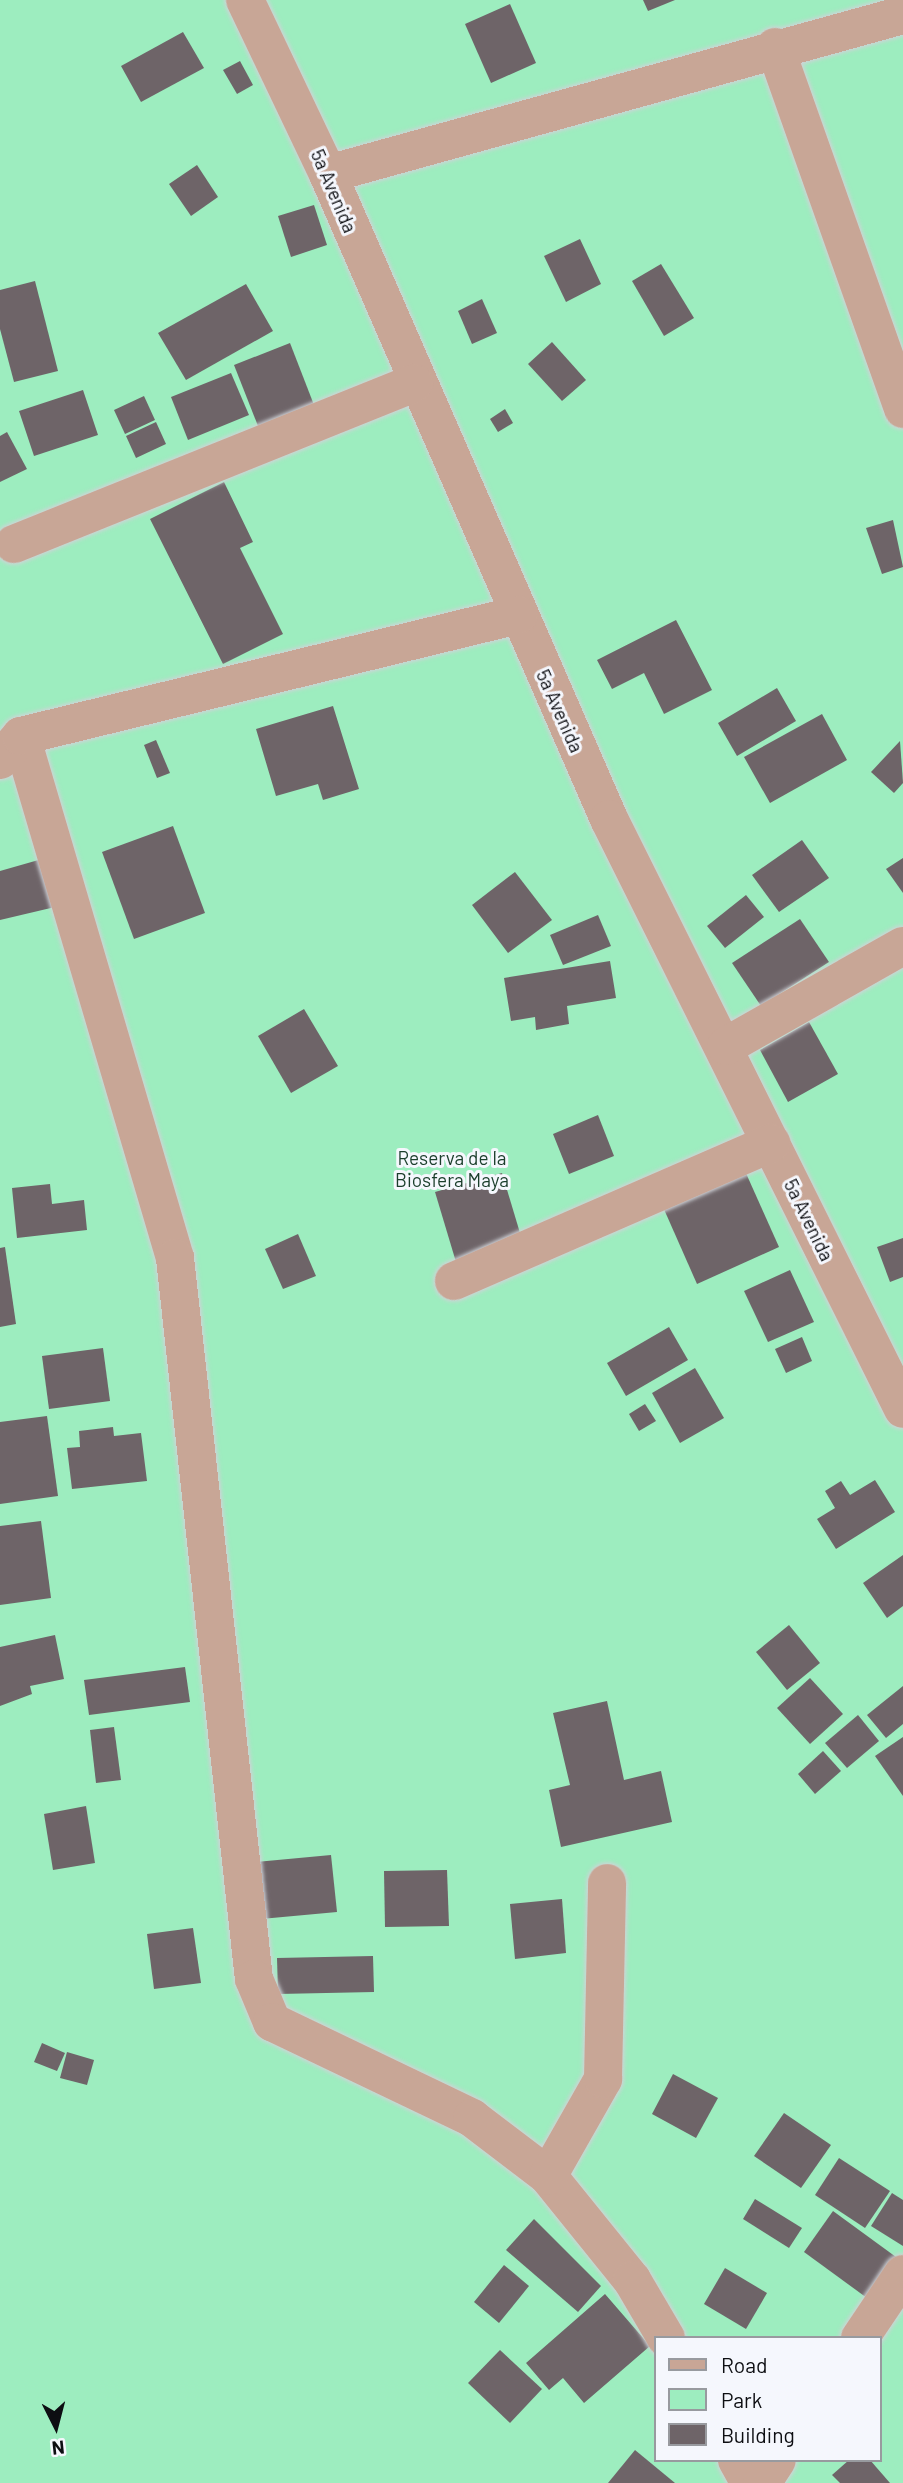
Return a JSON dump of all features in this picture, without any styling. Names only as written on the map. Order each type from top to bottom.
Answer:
[{"type":"street","name":"5a Avenida","points":[[245,0],[328,174],[414,383],[608,819],[726,1046],[903,1409]]},
{"type":"street","points":[[328,174],[775,47],[903,15]]},
{"type":"street","points":[[775,47],[903,409]]},
{"type":"street","points":[[14,544],[414,383]]},
{"type":"street","points":[[518,615],[11,748],[175,1258],[254,1979],[272,2022],[472,2118],[548,2176],[632,2280],[665,2336]]},
{"type":"street","points":[[726,1046],[903,946]]},
{"type":"street","points":[[454,1281],[771,1143]]},
{"type":"street","points":[[548,2176],[603,2079],[607,1883]]},
{"type":"street","points":[[861,2336],[903,2274]]},
{"type":"street","points":[[738,2462],[750,2483]]},
{"type":"street","points":[[762,2483],[776,2462]]},
{"type":"green space","name":"Reserva de la Biosfera Maya","points":[[0,0],[903,0],[903,2483],[0,2483]]},
{"type":"building","points":[[643,0],[675,0],[648,11]]},
{"type":"building","points":[[510,4],[536,63],[491,83],[465,24]]},
{"type":"building","points":[[183,32],[204,68],[141,102],[121,66]]},
{"type":"building","points":[[240,61],[253,85],[237,94],[223,70]]},
{"type":"building","points":[[197,165],[218,197],[191,216],[169,184]]},
{"type":"building","points":[[314,205],[327,245],[291,257],[278,216]]},
{"type":"building","points":[[580,239],[601,284],[566,302],[544,256]]},
{"type":"building","points":[[661,264],[694,318],[664,336],[632,281]]},
{"type":"building","points":[[35,281],[58,371],[14,382],[0,329],[0,290]]},
{"type":"building","points":[[246,284],[273,331],[186,380],[158,333]]},
{"type":"building","points":[[482,299],[497,333],[472,344],[458,311]]},
{"type":"building","points":[[552,342],[586,380],[562,401],[528,364]]},
{"type":"building","points":[[290,343],[314,405],[258,426],[234,365]]},
{"type":"building","points":[[231,373],[249,415],[188,440],[171,397]]},
{"type":"building","points":[[83,390],[98,435],[34,456],[19,411]]},
{"type":"building","points":[[144,396],[155,420],[125,434],[114,410]]},
{"type":"building","points":[[505,409],[513,423],[498,432],[490,419]]},
{"type":"building","points":[[156,422],[166,444],[136,458],[126,436]]},
{"type":"building","points":[[7,432],[27,469],[0,482],[0,436]]},
{"type":"building","points":[[224,482],[253,542],[240,548],[283,634],[223,664],[150,519]]},
{"type":"building","points":[[893,520],[903,567],[882,574],[866,528]]},
{"type":"building","points":[[676,620],[712,690],[664,714],[644,673],[612,689],[597,660]]},
{"type":"building","points":[[777,688],[796,721],[737,756],[718,723]]},
{"type":"building","points":[[333,706],[359,789],[323,800],[318,784],[276,796],[256,729]]},
{"type":"building","points":[[822,714],[847,760],[770,803],[744,757]]},
{"type":"building","points":[[156,740],[170,773],[157,778],[144,745]]},
{"type":"building","points":[[900,741],[903,783],[894,793],[871,772]]},
{"type":"building","points":[[173,826],[205,913],[134,939],[102,852]]},
{"type":"building","points":[[802,840],[829,878],[779,912],[752,875]]},
{"type":"building","points":[[903,858],[903,893],[886,869]]},
{"type":"building","points":[[42,859],[55,907],[0,920],[0,871]]},
{"type":"building","points":[[515,872],[552,920],[508,953],[472,905]]},
{"type":"building","points":[[746,895],[764,917],[725,948],[707,926]]},
{"type":"building","points":[[598,915],[611,946],[563,965],[550,935]]},
{"type":"building","points":[[800,919],[829,962],[761,1006],[732,963]]},
{"type":"building","points":[[610,961],[616,998],[567,1006],[569,1024],[536,1030],[535,1017],[511,1021],[504,978]]},
{"type":"building","points":[[304,1009],[338,1066],[291,1093],[258,1036]]},
{"type":"building","points":[[809,1022],[838,1074],[788,1102],[760,1050]]},
{"type":"building","points":[[598,1115],[614,1156],[569,1174],[553,1134]]},
{"type":"building","points":[[745,1171],[779,1247],[697,1284],[663,1207]]},
{"type":"building","points":[[502,1173],[523,1243],[456,1262],[435,1192]]},
{"type":"building","points":[[50,1184],[52,1204],[84,1200],[87,1230],[17,1238],[12,1188]]},
{"type":"building","points":[[298,1234],[316,1276],[283,1289],[265,1249]]},
{"type":"building","points":[[903,1238],[903,1277],[890,1282],[877,1247]]},
{"type":"building","points":[[5,1247],[16,1324],[0,1327],[0,1248]]},
{"type":"building","points":[[790,1270],[814,1322],[768,1342],[744,1291]]},
{"type":"building","points":[[669,1327],[688,1360],[626,1396],[607,1363]]},
{"type":"building","points":[[802,1337],[812,1361],[786,1373],[775,1349]]},
{"type":"building","points":[[103,1348],[110,1401],[49,1409],[42,1356]]},
{"type":"building","points":[[695,1368],[724,1418],[680,1443],[652,1393]]},
{"type":"building","points":[[645,1404],[656,1421],[639,1431],[629,1414]]},
{"type":"building","points":[[47,1416],[58,1496],[0,1504],[0,1422]]},
{"type":"building","points":[[113,1427],[114,1436],[141,1433],[147,1481],[72,1489],[67,1448],[80,1447],[79,1431]]},
{"type":"building","points":[[875,1480],[895,1512],[836,1549],[817,1519],[835,1508],[825,1491],[841,1481],[850,1495]]},
{"type":"building","points":[[41,1521],[51,1598],[0,1605],[0,1526]]},
{"type":"building","points":[[903,1555],[903,1606],[887,1618],[863,1583]]},
{"type":"building","points":[[789,1625],[820,1663],[787,1690],[756,1652]]},
{"type":"building","points":[[55,1635],[64,1679],[30,1686],[32,1694],[0,1706],[0,1647]]},
{"type":"building","points":[[185,1667],[190,1702],[89,1715],[84,1680]]},
{"type":"building","points":[[810,1678],[843,1714],[810,1744],[777,1708]]},
{"type":"building","points":[[903,1686],[903,1724],[886,1738],[867,1715]]},
{"type":"building","points":[[607,1701],[624,1780],[661,1771],[672,1822],[561,1847],[549,1790],[570,1785],[553,1713]]},
{"type":"building","points":[[858,1715],[879,1741],[847,1768],[825,1743]]},
{"type":"building","points":[[114,1727],[121,1780],[96,1783],[90,1730]]},
{"type":"building","points":[[903,1737],[903,1796],[875,1756]]},
{"type":"building","points":[[823,1751],[841,1771],[815,1794],[798,1774]]},
{"type":"building","points":[[86,1806],[95,1863],[53,1870],[44,1814]]},
{"type":"building","points":[[331,1855],[337,1912],[261,1919],[256,1862]]},
{"type":"building","points":[[447,1870],[449,1926],[385,1927],[384,1871]]},
{"type":"building","points":[[562,1899],[566,1953],[515,1959],[510,1904]]},
{"type":"building","points":[[193,1928],[201,1983],[154,1989],[147,1934]]},
{"type":"building","points":[[373,1956],[374,1992],[278,1994],[277,1958]]},
{"type":"building","points":[[42,2043],[65,2053],[57,2071],[34,2062]]},
{"type":"building","points":[[67,2052],[94,2060],[87,2085],[60,2078]]},
{"type":"building","points":[[673,2074],[718,2098],[696,2138],[652,2114]]},
{"type":"building","points":[[784,2113],[831,2145],[801,2188],[754,2156]]},
{"type":"building","points":[[839,2158],[890,2191],[865,2228],[815,2195]]},
{"type":"building","points":[[892,2193],[903,2200],[903,2246],[871,2226]]},
{"type":"building","points":[[755,2199],[802,2228],[789,2248],[743,2219]]},
{"type":"building","points":[[833,2211],[896,2257],[867,2298],[804,2252]]},
{"type":"building","points":[[534,2219],[601,2286],[578,2312],[506,2250]]},
{"type":"building","points":[[504,2265],[529,2286],[499,2323],[474,2302]]},
{"type":"building","points":[[725,2268],[767,2293],[746,2329],[704,2304]]},
{"type":"building","points":[[605,2294],[650,2346],[584,2403],[563,2378],[549,2390],[526,2363]]},
{"type":"building","points":[[500,2350],[542,2389],[510,2423],[468,2383]]},
{"type":"building","points":[[635,2450],[675,2483],[608,2483]]},
{"type":"building","points":[[847,2462],[872,2462],[890,2483],[840,2483],[832,2475]]}]
